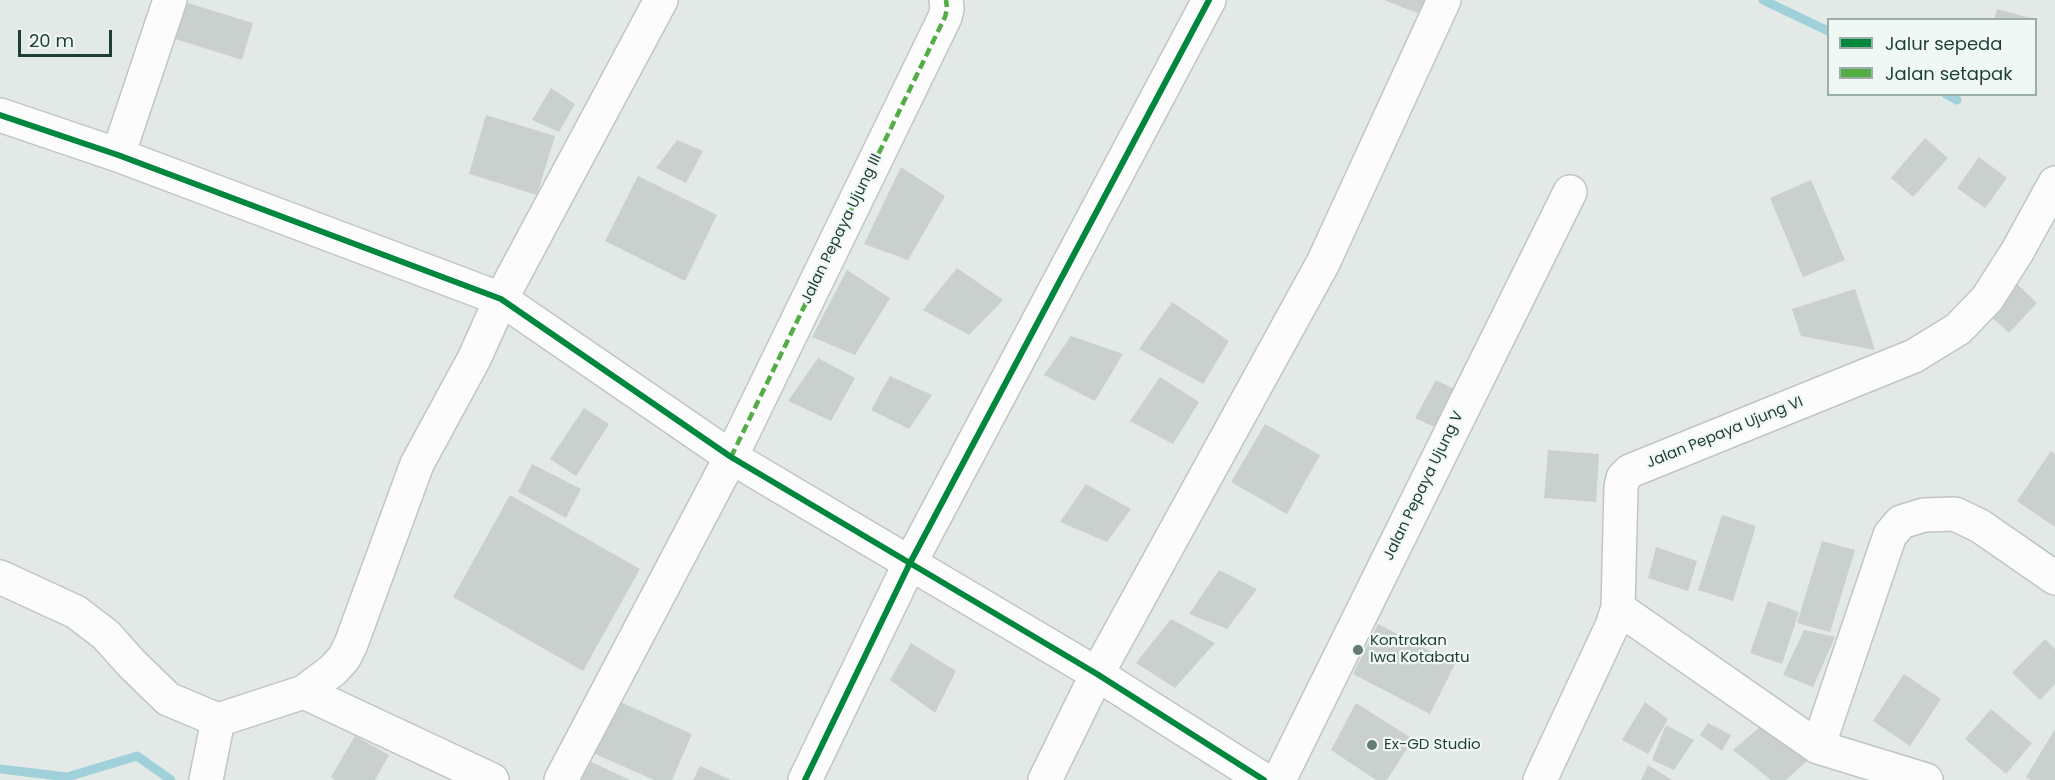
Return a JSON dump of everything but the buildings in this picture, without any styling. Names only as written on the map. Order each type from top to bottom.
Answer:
[{"type":"street","points":[[118,155],[170,0]]},
{"type":"street","points":[[0,577],[76,612],[106,635],[168,699],[219,720],[304,692],[333,670],[344,658],[351,644],[417,464],[474,359],[501,299],[662,0]]},
{"type":"street","name":"Jalan Pepaya Ujung III","points":[[561,780],[731,457],[945,17],[946,0]]},
{"type":"street","points":[[805,780],[910,563],[1209,0]]},
{"type":"street","points":[[1045,780],[1097,674],[1323,263],[1444,0]]},
{"type":"street","points":[[0,115],[118,155],[501,299],[731,457],[1097,674],[1264,780]]},
{"type":"street","name":"Jalan Pepaya Ujung VI","points":[[1540,780],[1612,626],[1618,608],[1623,478],[1630,471],[1914,356],[1958,329],[1987,299],[2018,252],[2055,183]]},
{"type":"street","name":"Jalan Pepaya Ujung V","points":[[1279,780],[1570,192]]},
{"type":"street","points":[[1818,747],[1890,535],[1901,522],[1924,515],[1955,514],[1980,526],[2055,578]]},
{"type":"street","points":[[1618,608],[1818,747],[1926,780]]},
{"type":"street","points":[[304,692],[492,780]]},
{"type":"street","points":[[207,778],[219,720]]},
{"type":"waterway","points":[[1763,0],[1827,31]]},
{"type":"waterway","points":[[1950,96],[1957,100]]},
{"type":"waterway","points":[[0,769],[67,777],[137,756],[171,780]]},
{"type":"marked path","points":[[731,457],[945,17],[946,0]]},
{"type":"cycle path","points":[[805,780],[910,563],[1209,0]]},
{"type":"cycle path","points":[[0,115],[118,155],[501,299],[731,457],[1097,674],[1264,780]]},
{"type":"place","name":"Kontrakan Iwa Kotabatu","points":[[1358,650]]},
{"type":"place","name":"Ex-GD Studio","points":[[1372,745]]}]
